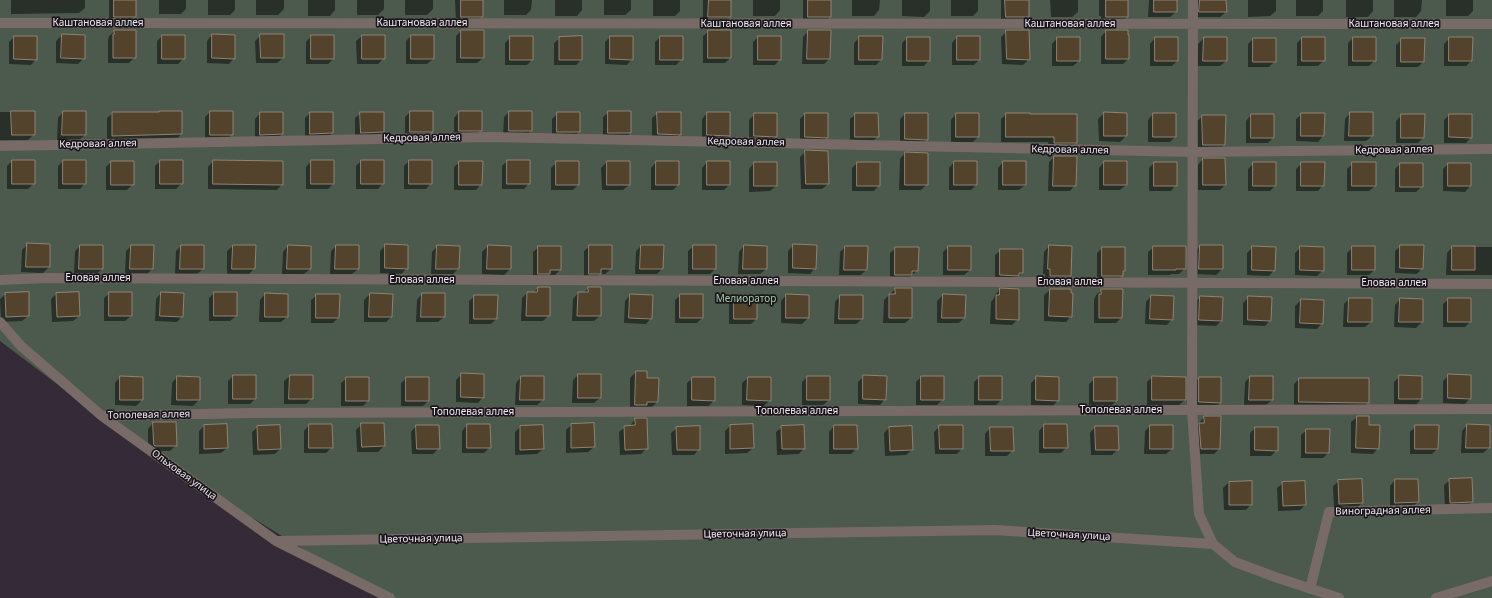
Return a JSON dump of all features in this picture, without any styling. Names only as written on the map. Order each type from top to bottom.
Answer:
[{"type":"street","points":[[1193,0],[1192,410],[1199,514],[1213,544],[1235,562],[1339,598]]},
{"type":"street","name":"Каштановая аллея","points":[[0,23],[1492,24]]},
{"type":"street","name":"Кедровая аллея","points":[[0,146],[491,137],[1193,152],[1492,149]]},
{"type":"street","name":"Еловая аллея","points":[[0,280],[62,278],[1492,284]]},
{"type":"street","name":"Ольховая улица","points":[[0,322],[21,346],[102,416],[276,541],[390,598]]},
{"type":"street","name":"Тополевая аллея","points":[[102,416],[267,413],[1492,409]]},
{"type":"street","name":"Виноградная аллея","points":[[1310,589],[1329,512],[1492,508]]},
{"type":"street","name":"Цветочная улица","points":[[276,541],[995,530],[1213,544]]},
{"type":"street","points":[[1436,598],[1492,581]]},
{"type":"green space","name":"Мелиоратор","points":[[0,0],[1492,0],[1492,598],[383,598],[155,458],[0,341]]},
{"type":"building","points":[[114,0],[136,0],[136,17],[114,17]]},
{"type":"building","points":[[461,0],[483,0],[483,17],[461,17]]},
{"type":"building","points":[[709,0],[731,0],[731,17],[708,17]]},
{"type":"building","points":[[808,0],[831,0],[831,17],[808,17]]},
{"type":"building","points":[[1005,0],[1029,0],[1029,17],[1006,17]]},
{"type":"building","points":[[1106,0],[1128,0],[1128,17],[1106,17]]},
{"type":"building","points":[[1154,0],[1177,0],[1177,12],[1154,12]]},
{"type":"building","points":[[1200,0],[1226,0],[1227,12],[1199,12]]},
{"type":"building","points":[[114,30],[136,30],[136,58],[113,58]]},
{"type":"building","points":[[461,30],[484,30],[484,58],[461,58]]},
{"type":"building","points":[[708,30],[731,30],[731,58],[708,58]]},
{"type":"building","points":[[808,30],[831,30],[830,59],[807,59]]},
{"type":"building","points":[[1006,30],[1029,30],[1030,60],[1007,59]]},
{"type":"building","points":[[1106,30],[1128,30],[1129,59],[1106,59]]},
{"type":"building","points":[[62,34],[85,35],[85,59],[61,58]]},
{"type":"building","points":[[212,34],[235,35],[235,59],[212,58]]},
{"type":"building","points":[[260,34],[284,34],[284,58],[261,58]]},
{"type":"building","points":[[162,35],[185,35],[185,59],[162,59]]},
{"type":"building","points":[[311,35],[334,35],[334,59],[311,59]]},
{"type":"building","points":[[362,35],[385,35],[385,59],[362,59]]},
{"type":"building","points":[[411,35],[434,35],[434,59],[411,59]]},
{"type":"building","points":[[14,36],[37,36],[37,60],[14,59]]},
{"type":"building","points":[[510,36],[533,36],[533,60],[510,60]]},
{"type":"building","points":[[582,36],[582,60],[559,60],[559,37]]},
{"type":"building","points":[[610,36],[633,36],[633,60],[610,59]]},
{"type":"building","points":[[660,36],[683,36],[683,60],[660,60]]},
{"type":"building","points":[[758,36],[781,36],[781,60],[758,60]]},
{"type":"building","points":[[859,36],[883,36],[882,60],[859,60]]},
{"type":"building","points":[[957,36],[980,36],[980,60],[957,60]]},
{"type":"building","points":[[907,37],[930,37],[930,61],[907,61]]},
{"type":"building","points":[[1057,37],[1080,37],[1080,61],[1057,61]]},
{"type":"building","points":[[1155,37],[1178,37],[1178,61],[1155,61]]},
{"type":"building","points":[[1204,37],[1227,37],[1227,61],[1203,61]]},
{"type":"building","points":[[1302,37],[1325,37],[1325,61],[1302,61]]},
{"type":"building","points":[[1353,37],[1376,37],[1376,61],[1353,61]]},
{"type":"building","points":[[1449,37],[1473,37],[1472,61],[1449,61]]},
{"type":"building","points":[[1253,38],[1276,38],[1276,62],[1253,62]]},
{"type":"building","points":[[1401,38],[1425,38],[1424,62],[1401,62]]},
{"type":"building","points":[[11,111],[35,111],[35,135],[12,135]]},
{"type":"building","points":[[63,111],[86,111],[86,135],[62,135]]},
{"type":"building","points":[[182,111],[182,134],[112,136],[112,112]]},
{"type":"building","points":[[210,111],[233,111],[233,135],[210,135]]},
{"type":"building","points":[[410,111],[433,111],[433,132],[410,132]]},
{"type":"building","points":[[459,111],[482,111],[482,131],[459,131]]},
{"type":"building","points":[[509,111],[532,111],[532,131],[509,131]]},
{"type":"building","points":[[608,111],[631,111],[631,133],[608,133]]},
{"type":"building","points":[[260,112],[283,112],[283,134],[260,135]]},
{"type":"building","points":[[310,112],[333,112],[333,133],[310,134]]},
{"type":"building","points":[[360,112],[384,112],[384,132],[361,133]]},
{"type":"building","points":[[557,112],[580,112],[580,132],[557,132]]},
{"type":"building","points":[[657,112],[681,112],[681,135],[658,134]]},
{"type":"building","points":[[707,112],[730,112],[730,136],[707,135]]},
{"type":"building","points":[[1104,112],[1127,113],[1127,136],[1104,136]]},
{"type":"building","points":[[1350,112],[1373,112],[1373,136],[1349,136]]},
{"type":"building","points":[[754,113],[777,113],[777,137],[754,136]]},
{"type":"building","points":[[805,113],[828,113],[828,138],[805,137]]},
{"type":"building","points":[[855,113],[878,113],[879,137],[855,137]]},
{"type":"building","points":[[905,113],[928,113],[928,140],[905,139]]},
{"type":"building","points":[[956,113],[979,113],[979,137],[956,137]]},
{"type":"building","points":[[1006,113],[1077,114],[1077,143],[1054,143],[1054,137],[1006,137]]},
{"type":"building","points":[[1153,113],[1176,113],[1176,137],[1153,137]]},
{"type":"building","points":[[1301,113],[1325,113],[1324,136],[1301,136]]},
{"type":"building","points":[[1251,114],[1274,114],[1274,138],[1251,138]]},
{"type":"building","points":[[1401,114],[1425,114],[1424,138],[1401,138]]},
{"type":"building","points":[[1449,114],[1472,114],[1472,138],[1449,137]]},
{"type":"building","points":[[1202,115],[1226,115],[1225,145],[1203,145]]},
{"type":"building","points":[[805,150],[828,151],[829,184],[806,184]]},
{"type":"building","points":[[905,152],[928,153],[928,185],[905,185]]},
{"type":"building","points":[[1054,156],[1077,156],[1076,186],[1053,186]]},
{"type":"building","points":[[1203,158],[1225,158],[1226,185],[1203,185]]},
{"type":"building","points":[[12,160],[35,160],[35,184],[12,184]]},
{"type":"building","points":[[63,160],[86,160],[86,184],[63,184]]},
{"type":"building","points":[[160,160],[183,160],[183,184],[160,184]]},
{"type":"building","points":[[213,160],[283,161],[283,185],[213,184]]},
{"type":"building","points":[[311,160],[334,160],[334,184],[311,184]]},
{"type":"building","points":[[361,160],[384,160],[384,184],[361,184]]},
{"type":"building","points":[[409,160],[432,160],[432,184],[409,184]]},
{"type":"building","points":[[507,160],[530,160],[530,184],[507,184]]},
{"type":"building","points":[[111,161],[134,161],[134,185],[111,185]]},
{"type":"building","points":[[459,161],[483,161],[482,185],[459,185]]},
{"type":"building","points":[[556,161],[579,161],[579,185],[556,185]]},
{"type":"building","points":[[607,161],[630,161],[630,185],[607,185]]},
{"type":"building","points":[[656,161],[679,161],[679,185],[656,185]]},
{"type":"building","points":[[707,161],[730,161],[730,185],[707,185]]},
{"type":"building","points":[[954,161],[977,161],[977,185],[954,185]]},
{"type":"building","points":[[1003,161],[1026,161],[1026,185],[1003,185]]},
{"type":"building","points":[[1104,161],[1127,161],[1127,185],[1104,185]]},
{"type":"building","points":[[754,162],[777,162],[777,186],[754,186]]},
{"type":"building","points":[[857,162],[880,162],[880,186],[857,186]]},
{"type":"building","points":[[1154,162],[1177,162],[1177,186],[1154,186]]},
{"type":"building","points":[[1253,162],[1276,162],[1276,186],[1253,186]]},
{"type":"building","points":[[1301,162],[1325,162],[1324,186],[1301,186]]},
{"type":"building","points":[[1352,162],[1376,162],[1376,186],[1352,186]]},
{"type":"building","points":[[1400,163],[1423,163],[1423,187],[1400,187]]},
{"type":"building","points":[[1448,163],[1471,163],[1471,186],[1448,186]]},
{"type":"building","points":[[27,243],[50,244],[50,267],[26,267]]},
{"type":"building","points":[[385,244],[408,245],[408,269],[385,268]]},
{"type":"building","points":[[793,244],[817,245],[816,269],[793,268]]},
{"type":"building","points":[[80,245],[103,245],[103,269],[79,269]]},
{"type":"building","points":[[131,245],[154,245],[153,269],[130,269]]},
{"type":"building","points":[[181,245],[204,245],[204,269],[180,269]]},
{"type":"building","points":[[233,245],[256,245],[255,269],[232,269]]},
{"type":"building","points":[[288,245],[311,246],[311,269],[287,269]]},
{"type":"building","points":[[336,245],[359,245],[359,269],[335,269]]},
{"type":"building","points":[[437,245],[460,246],[459,269],[436,269]]},
{"type":"building","points":[[488,245],[511,246],[511,269],[487,269]]},
{"type":"building","points":[[589,245],[612,245],[612,269],[601,269],[601,274],[589,274]]},
{"type":"building","points":[[641,245],[664,245],[663,269],[640,269]]},
{"type":"building","points":[[693,245],[716,245],[716,269],[693,269]]},
{"type":"building","points":[[744,245],[767,246],[767,269],[743,269]]},
{"type":"building","points":[[1049,245],[1072,246],[1071,276],[1050,276],[1050,269],[1048,269]]},
{"type":"building","points":[[1200,245],[1223,245],[1223,269],[1199,269]]},
{"type":"building","points":[[1400,245],[1424,245],[1423,269],[1400,268]]},
{"type":"building","points":[[538,246],[561,246],[561,270],[550,270],[550,274],[538,274]]},
{"type":"building","points":[[845,246],[868,246],[867,270],[844,270]]},
{"type":"building","points":[[948,246],[971,246],[971,270],[948,270]]},
{"type":"building","points":[[1153,246],[1186,246],[1186,269],[1153,270]]},
{"type":"building","points":[[1252,246],[1276,247],[1275,271],[1252,270]]},
{"type":"building","points":[[1300,246],[1324,247],[1324,271],[1300,270]]},
{"type":"building","points":[[1352,246],[1375,246],[1375,270],[1352,270]]},
{"type":"building","points":[[1452,246],[1475,246],[1475,270],[1452,270]]},
{"type":"building","points":[[895,247],[919,247],[918,271],[912,271],[912,275],[895,275]]},
{"type":"building","points":[[1102,247],[1125,247],[1125,271],[1123,271],[1123,276],[1102,276]]},
{"type":"building","points":[[1000,249],[1023,249],[1023,273],[1019,273],[1019,276],[1000,275]]},
{"type":"building","points":[[538,287],[550,287],[550,316],[526,316],[527,292],[537,292]]},
{"type":"building","points":[[588,287],[601,287],[601,316],[577,316],[578,292],[588,292]]},
{"type":"building","points":[[895,288],[912,288],[912,318],[889,318],[889,294],[895,294]]},
{"type":"building","points":[[1000,288],[1019,289],[1019,320],[996,319],[996,295],[999,295]]},
{"type":"building","points":[[1050,289],[1071,289],[1071,293],[1073,293],[1072,317],[1049,316]]},
{"type":"building","points":[[1101,289],[1123,289],[1122,318],[1099,318],[1099,294],[1101,294]]},
{"type":"building","points":[[29,292],[29,316],[6,317],[5,293]]},
{"type":"building","points":[[79,292],[80,316],[57,317],[56,293]]},
{"type":"building","points":[[109,292],[132,292],[132,316],[109,316]]},
{"type":"building","points":[[161,292],[184,293],[183,317],[160,316]]},
{"type":"building","points":[[214,292],[237,292],[237,316],[214,316]]},
{"type":"building","points":[[265,293],[288,294],[288,317],[265,317]]},
{"type":"building","points":[[370,293],[393,294],[392,317],[369,317]]},
{"type":"building","points":[[422,293],[445,293],[445,317],[421,317]]},
{"type":"building","points":[[316,294],[340,294],[339,318],[316,318]]},
{"type":"building","points":[[630,294],[653,295],[652,319],[629,318]]},
{"type":"building","points":[[680,294],[703,294],[703,318],[680,318]]},
{"type":"building","points":[[786,294],[809,295],[809,318],[786,318]]},
{"type":"building","points":[[943,294],[966,295],[965,318],[942,318]]},
{"type":"building","points":[[474,295],[498,295],[497,319],[474,319]]},
{"type":"building","points":[[734,295],[757,295],[757,319],[734,319]]},
{"type":"building","points":[[840,295],[863,295],[863,319],[839,319]]},
{"type":"building","points":[[1151,295],[1174,296],[1173,320],[1150,319]]},
{"type":"building","points":[[1200,296],[1223,297],[1222,321],[1199,320]]},
{"type":"building","points":[[1248,296],[1272,297],[1271,321],[1248,320]]},
{"type":"building","points":[[1349,298],[1372,298],[1372,322],[1348,322]]},
{"type":"building","points":[[1400,298],[1423,299],[1423,322],[1399,322]]},
{"type":"building","points":[[1448,298],[1471,298],[1471,322],[1448,322]]},
{"type":"building","points":[[1301,299],[1324,300],[1323,324],[1300,323]]},
{"type":"building","points":[[636,371],[647,371],[647,378],[659,378],[658,402],[647,402],[647,405],[635,405]]},
{"type":"building","points":[[461,373],[484,374],[484,398],[461,397]]},
{"type":"building","points":[[578,374],[601,374],[601,398],[578,398]]},
{"type":"building","points":[[1448,374],[1471,375],[1471,399],[1448,398]]},
{"type":"building","points":[[233,375],[256,375],[256,399],[233,399]]},
{"type":"building","points":[[290,375],[313,375],[313,399],[289,399]]},
{"type":"building","points":[[863,375],[887,376],[886,400],[863,399]]},
{"type":"building","points":[[1399,375],[1422,376],[1422,399],[1399,399]]},
{"type":"building","points":[[120,376],[143,377],[143,400],[120,400]]},
{"type":"building","points":[[177,376],[200,377],[200,400],[177,400]]},
{"type":"building","points":[[521,376],[544,376],[544,400],[520,400]]},
{"type":"building","points":[[807,376],[830,376],[830,400],[807,400]]},
{"type":"building","points":[[921,376],[944,376],[944,400],[921,400]]},
{"type":"building","points":[[979,376],[1002,376],[1002,400],[979,400]]},
{"type":"building","points":[[1036,376],[1059,377],[1059,401],[1036,400]]},
{"type":"building","points":[[1152,376],[1186,377],[1186,400],[1152,400]]},
{"type":"building","points":[[1250,376],[1273,376],[1273,400],[1249,400]]},
{"type":"building","points":[[346,377],[369,377],[369,401],[346,401]]},
{"type":"building","points":[[406,377],[429,377],[429,401],[406,401]]},
{"type":"building","points":[[692,377],[715,377],[715,401],[692,400]]},
{"type":"building","points":[[748,377],[771,377],[771,401],[747,400]]},
{"type":"building","points":[[1094,377],[1117,377],[1117,401],[1094,401]]},
{"type":"building","points":[[1199,377],[1221,377],[1221,403],[1199,402]]},
{"type":"building","points":[[1299,378],[1369,378],[1369,403],[1299,402]]},
{"type":"building","points":[[1204,416],[1221,416],[1220,449],[1201,449],[1199,423],[1204,423]]},
{"type":"building","points":[[1357,416],[1369,416],[1369,425],[1380,425],[1379,449],[1356,448]]},
{"type":"building","points":[[635,418],[647,418],[648,449],[625,450],[624,426],[635,425]]},
{"type":"building","points":[[153,422],[176,422],[177,446],[154,445]]},
{"type":"building","points":[[361,423],[384,423],[385,446],[362,447]]},
{"type":"building","points":[[594,423],[595,447],[571,448],[571,424]]},
{"type":"building","points":[[227,424],[228,448],[204,449],[204,425]]},
{"type":"building","points":[[309,424],[332,424],[333,448],[309,448]]},
{"type":"building","points":[[467,424],[490,424],[491,448],[467,448]]},
{"type":"building","points":[[753,424],[754,448],[730,449],[730,425]]},
{"type":"building","points":[[1044,424],[1067,424],[1068,448],[1044,448]]},
{"type":"building","points":[[1467,424],[1490,425],[1490,448],[1466,448]]},
{"type":"building","points":[[280,425],[281,449],[258,450],[257,426]]},
{"type":"building","points":[[416,425],[439,425],[440,449],[417,449]]},
{"type":"building","points":[[543,425],[544,449],[520,450],[520,426]]},
{"type":"building","points":[[804,425],[805,449],[782,449],[781,426]]},
{"type":"building","points":[[834,425],[857,425],[858,449],[834,449]]},
{"type":"building","points":[[939,425],[963,425],[963,449],[940,449]]},
{"type":"building","points":[[1150,425],[1173,425],[1173,449],[1150,449]]},
{"type":"building","points":[[1415,425],[1439,425],[1438,449],[1415,449]]},
{"type":"building","points":[[700,426],[700,450],[677,450],[676,427]]},
{"type":"building","points":[[912,426],[913,450],[890,451],[889,427]]},
{"type":"building","points":[[1095,426],[1118,426],[1119,450],[1096,450]]},
{"type":"building","points":[[990,427],[1013,427],[1014,451],[991,451]]},
{"type":"building","points":[[1255,427],[1278,427],[1278,451],[1255,450]]},
{"type":"building","points":[[1306,429],[1330,429],[1329,453],[1306,453]]},
{"type":"building","points":[[1472,478],[1473,502],[1450,503],[1449,479]]},
{"type":"building","points":[[1362,479],[1363,503],[1339,504],[1338,480]]},
{"type":"building","points":[[1395,479],[1418,479],[1419,502],[1395,503]]},
{"type":"building","points":[[1252,481],[1252,505],[1229,505],[1229,482]]},
{"type":"building","points":[[1305,481],[1306,505],[1283,506],[1282,482]]}]
